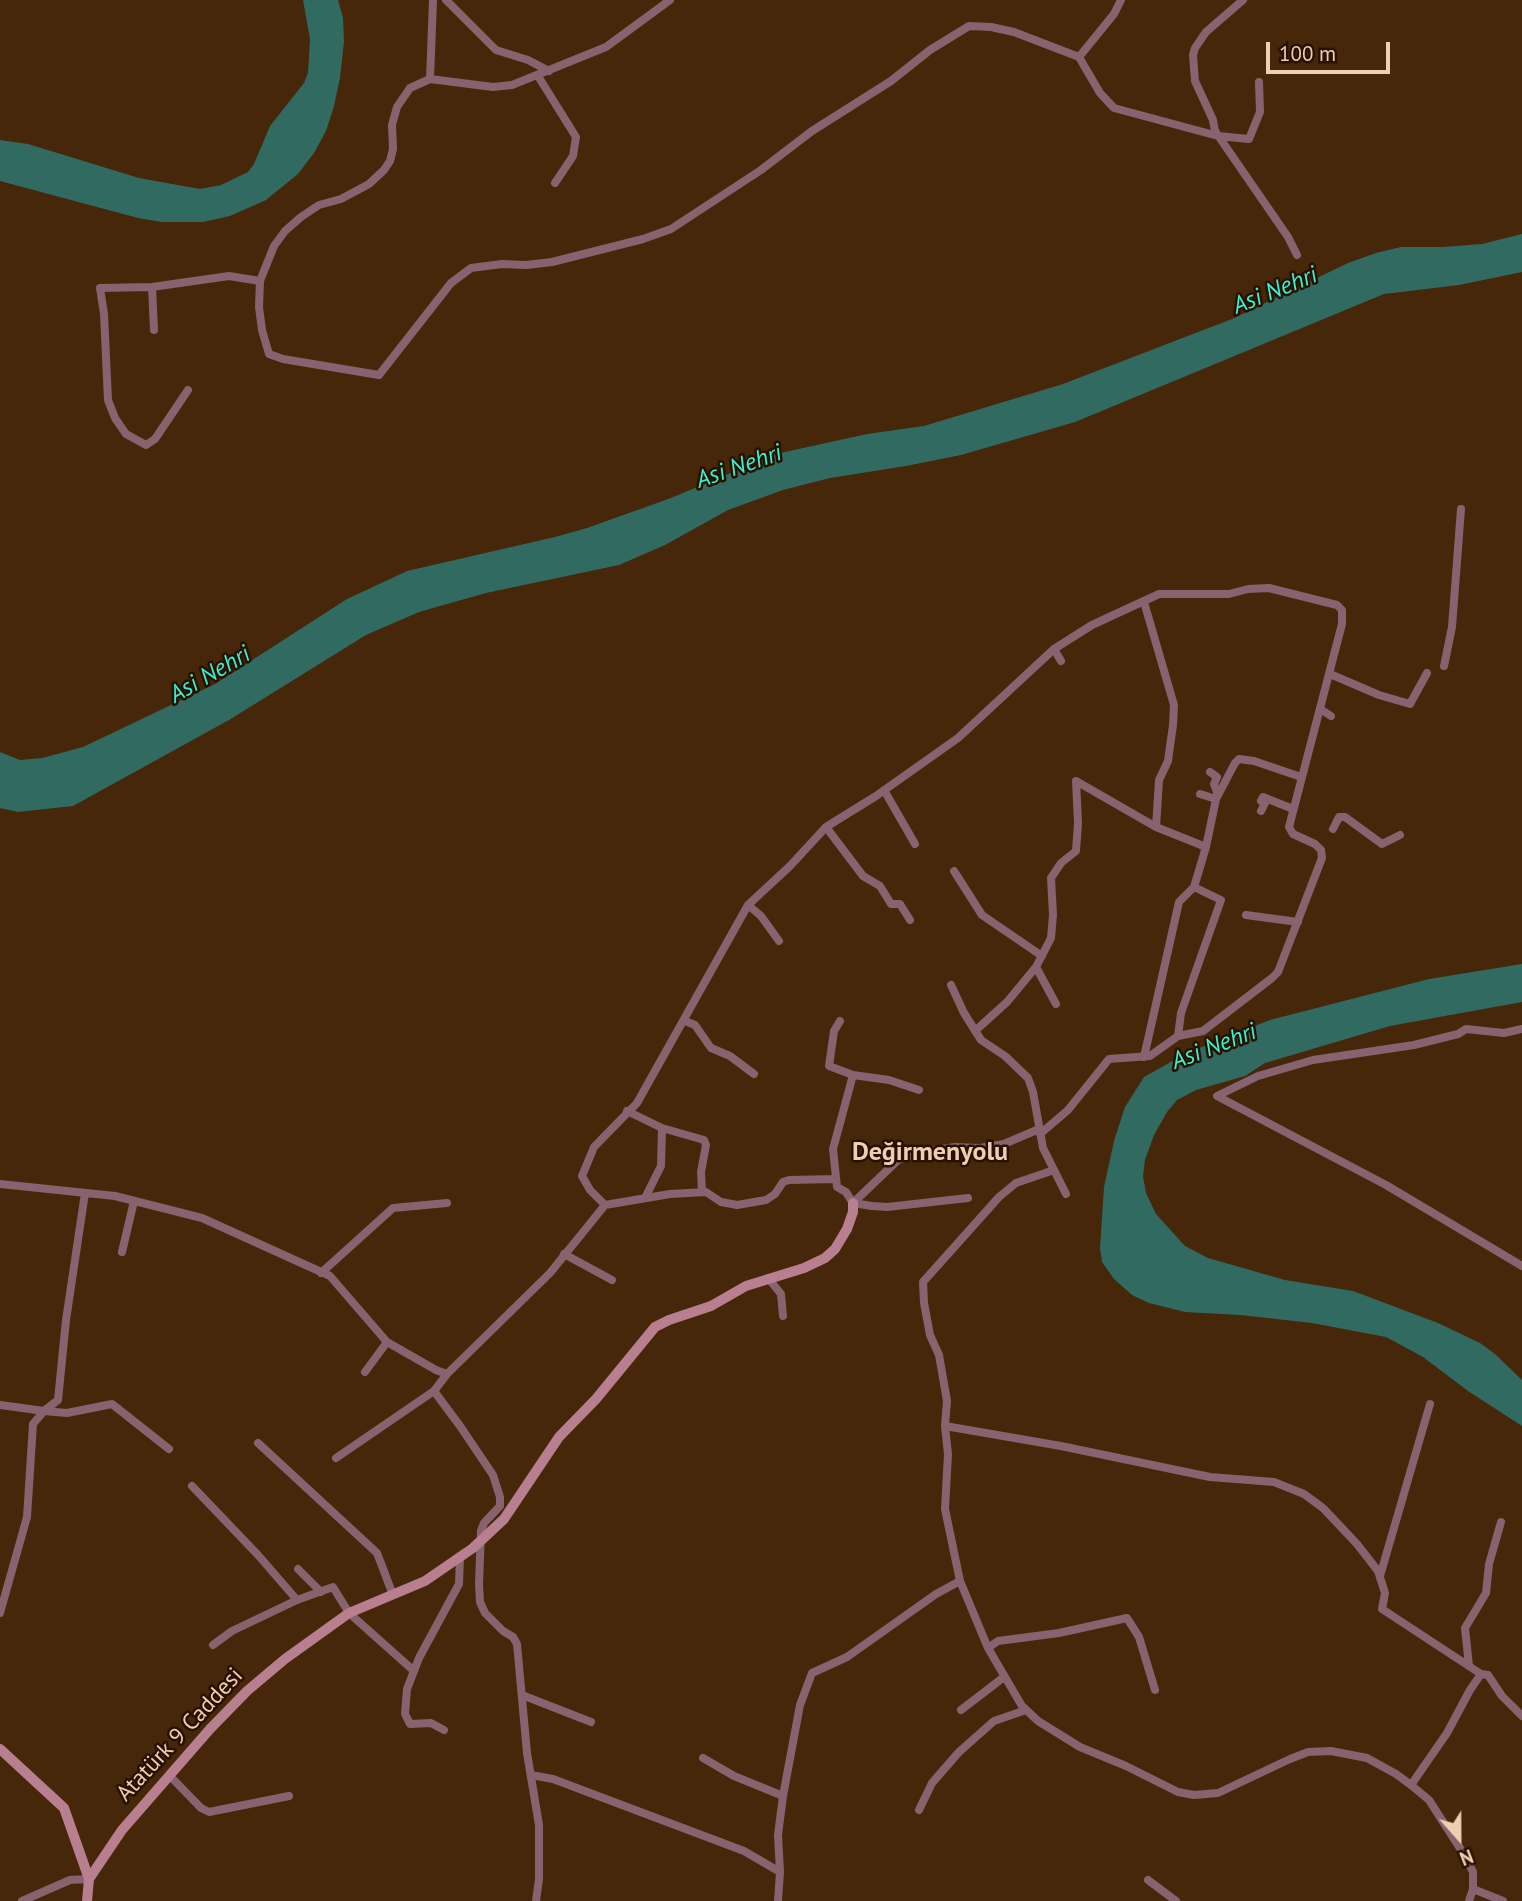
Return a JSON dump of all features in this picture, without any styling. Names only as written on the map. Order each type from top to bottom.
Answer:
[{"type":"street","points":[[430,79],[433,0]]},
{"type":"street","points":[[446,0],[496,50],[528,60],[549,71]]},
{"type":"street","points":[[670,0],[606,47],[512,85],[493,87],[430,79],[410,88],[397,107],[392,125],[393,149],[384,170],[360,189],[319,205],[285,231],[274,246],[260,281],[261,318],[269,354],[283,359],[379,375],[452,283],[471,268],[552,262],[643,239],[671,229],[761,170],[812,131],[891,81],[930,50],[969,26],[1014,32],[1079,57],[1100,93],[1114,108],[1218,136],[1249,139],[1260,112],[1259,82]]},
{"type":"street","points":[[1079,57],[1114,14],[1121,0]]},
{"type":"street","points":[[1243,0],[1206,32],[1192,55],[1195,82],[1218,136],[1288,237],[1297,255]]},
{"type":"street","points":[[538,76],[576,137],[573,156],[555,183]]},
{"type":"street","points":[[188,390],[155,439],[146,445],[127,434],[115,418],[108,400],[104,314],[100,288],[152,287],[229,276],[260,281]]},
{"type":"street","points":[[152,287],[154,330]]},
{"type":"street","points":[[1444,666],[1452,628],[1461,509]]},
{"type":"street","points":[[605,1205],[582,1177],[594,1147],[637,1103],[748,905],[790,866],[826,827],[958,738],[1054,649],[1092,625],[1159,594],[1229,594],[1248,589],[1269,588],[1337,605],[1342,610],[1343,618],[1289,827],[1290,832],[1315,844],[1323,854],[1278,972],[1203,1031],[1178,1036],[1150,1056],[1109,1059],[1068,1110],[1039,1132],[980,1149],[955,1147],[898,1160],[853,1203]]},
{"type":"street","points":[[1144,602],[1174,705],[1168,761],[1159,780],[1156,827]]},
{"type":"street","points":[[1054,649],[1061,662]]},
{"type":"street","points":[[1330,674],[1379,695],[1410,704],[1427,673]]},
{"type":"street","points":[[1320,709],[1331,716]]},
{"type":"street","points":[[1144,1057],[1179,902],[1194,887],[1217,797],[1238,759],[1254,761],[1301,777]]},
{"type":"street","points":[[1210,772],[1217,777],[1214,784],[1217,797]]},
{"type":"street","points":[[975,1031],[1007,1002],[1036,967],[1051,938],[1051,878],[1061,863],[1076,851],[1076,781],[1156,827],[1206,847]]},
{"type":"street","points":[[884,790],[915,844]]},
{"type":"street","points":[[1200,794],[1217,797]]},
{"type":"street","points":[[1261,811],[1265,803],[1261,801],[1263,797],[1293,809]]},
{"type":"street","points":[[1333,829],[1339,817],[1345,817],[1382,844],[1400,835]]},
{"type":"street","points":[[826,827],[863,876],[880,886],[891,904],[900,904],[910,920]]},
{"type":"street","points":[[954,871],[982,915],[1042,956]]},
{"type":"street","points":[[1178,1036],[1181,1013],[1221,900],[1194,887]]},
{"type":"street","points":[[748,905],[761,916],[779,941]]},
{"type":"street","points":[[1246,915],[1298,922]]},
{"type":"street","points":[[1036,967],[1056,1004]]},
{"type":"street","points":[[951,985],[981,1040],[1005,1056],[1028,1078],[1043,1148],[1066,1194]]},
{"type":"street","points":[[685,1021],[695,1025],[711,1048],[730,1056],[754,1074]]},
{"type":"street","points":[[840,1021],[834,1031],[828,1065],[853,1075],[889,1080],[919,1090]]},
{"type":"street","points":[[1522,1029],[1504,1033],[1466,1029],[1458,1034],[1414,1045],[1312,1060],[1258,1076],[1217,1096],[1386,1185],[1522,1266]]},
{"type":"street","points":[[853,1075],[833,1149],[837,1187],[846,1192],[853,1203]]},
{"type":"street","points":[[627,1111],[662,1128],[704,1140],[706,1145],[701,1172],[702,1192]]},
{"type":"street","points":[[645,1198],[661,1166],[662,1128]]},
{"type":"street","points":[[1054,1170],[1016,1183],[999,1197],[923,1282],[930,1335],[939,1355],[947,1401],[945,1509],[960,1581],[988,1648],[1004,1677],[1026,1710],[1038,1721],[1080,1747],[1178,1792],[1194,1795],[1218,1793],[1308,1752],[1331,1751],[1367,1758],[1396,1774],[1429,1800],[1473,1872],[1473,1889],[1469,1901]]},
{"type":"street","points":[[336,1458],[434,1391],[447,1374],[550,1273],[605,1205],[706,1192],[721,1202],[737,1205],[766,1200],[775,1194],[783,1182],[789,1180],[835,1179]]},
{"type":"street","points":[[0,1184],[134,1201],[202,1217],[330,1276],[387,1342],[447,1374]]},
{"type":"street","points":[[0,1613],[27,1517],[33,1424],[58,1400],[66,1320],[85,1193]]},
{"type":"street","points":[[853,1203],[887,1207],[968,1198]]},
{"type":"street","points":[[122,1252],[134,1201]]},
{"type":"street","points":[[321,1273],[393,1208],[447,1203]]},
{"type":"street","name":"Atatürk 9 Caddesi","points":[[89,1879],[122,1830],[210,1729],[247,1691],[349,1613],[425,1581],[460,1558],[497,1527],[559,1437],[596,1399],[655,1327],[711,1306],[746,1286],[810,1266],[830,1254],[847,1228],[853,1212],[853,1203]]},
{"type":"street","points":[[564,1254],[612,1280]]},
{"type":"street","points":[[768,1278],[781,1294],[783,1316]]},
{"type":"street","points":[[365,1372],[387,1342]]},
{"type":"street","points":[[434,1391],[493,1475],[500,1497],[500,1506],[484,1523],[481,1531],[480,1602],[485,1613],[503,1632],[513,1637],[517,1644],[539,1825],[539,1879],[536,1901]]},
{"type":"street","points":[[0,1405],[67,1413],[112,1404],[169,1449]]},
{"type":"street","points":[[1380,1576],[1430,1404]]},
{"type":"street","points":[[945,1426],[1061,1446],[1210,1477],[1275,1482],[1304,1494],[1323,1508],[1357,1544],[1380,1576],[1385,1593],[1382,1609],[1481,1674],[1488,1675],[1502,1696],[1522,1716]]},
{"type":"street","points":[[258,1443],[377,1553],[393,1595]]},
{"type":"street","points":[[192,1486],[297,1600]]},
{"type":"street","points":[[1469,1666],[1465,1628],[1486,1593],[1489,1564],[1502,1522]]},
{"type":"street","points":[[444,1730],[431,1723],[410,1724],[405,1714],[407,1689],[459,1584],[460,1558]]},
{"type":"street","points":[[298,1569],[321,1592]]},
{"type":"street","points":[[778,1901],[778,1835],[783,1796],[800,1705],[812,1673],[847,1657],[936,1594],[960,1581]]},
{"type":"street","points":[[213,1645],[232,1631],[297,1600],[333,1587],[349,1613],[414,1671]]},
{"type":"street","points":[[988,1648],[998,1641],[1059,1633],[1127,1618],[1139,1637],[1155,1690]]},
{"type":"street","points":[[1411,1785],[1447,1732],[1481,1674]]},
{"type":"street","points":[[961,1710],[1004,1677]]},
{"type":"street","points":[[522,1695],[591,1722]]},
{"type":"street","points":[[919,1810],[932,1783],[959,1752],[994,1721],[1026,1710]]},
{"type":"street","points":[[0,1749],[64,1808],[89,1879],[87,1901]]},
{"type":"street","points":[[703,1758],[734,1776],[783,1796]]},
{"type":"street","points":[[531,1775],[553,1779],[744,1851],[780,1871]]},
{"type":"street","points":[[169,1776],[201,1808],[209,1812],[289,1796]]},
{"type":"street","points":[[22,1901],[70,1881],[89,1879]]},
{"type":"street","points":[[1148,1880],[1176,1901]]},
{"type":"street","points":[[1473,1889],[1503,1901]]},
{"type":"water","points":[[303,0],[338,0],[343,18],[344,41],[340,78],[326,131],[314,153],[298,174],[266,200],[230,216],[203,222],[162,222],[0,181],[0,140],[28,144],[139,178],[200,189],[221,185],[248,172],[270,126],[304,83],[308,73],[310,39]]},
{"type":"water","points":[[1522,234],[1522,272],[1459,285],[1384,294],[1075,422],[961,455],[830,478],[783,490],[728,510],[665,545],[619,565],[486,593],[419,612],[366,635],[229,720],[73,806],[18,812],[0,808],[0,752],[20,760],[42,758],[83,747],[215,684],[347,599],[407,571],[587,528],[671,498],[776,454],[867,434],[924,426],[1063,384],[1232,319],[1348,263],[1376,253],[1401,247],[1482,244]]},
{"type":"water","name":"Asi Nehri","points":[[1522,964],[1522,1002],[1390,1026],[1265,1063],[1245,1076],[1196,1090],[1177,1100],[1154,1135],[1145,1160],[1143,1176],[1146,1193],[1156,1214],[1185,1246],[1208,1258],[1285,1280],[1353,1291],[1438,1323],[1480,1343],[1522,1380],[1522,1426],[1468,1391],[1423,1357],[1386,1337],[1312,1323],[1185,1312],[1149,1303],[1132,1295],[1114,1279],[1102,1262],[1100,1248],[1104,1187],[1125,1107],[1144,1077],[1187,1053],[1270,1020],[1429,979]]},
{"type":"district","name":"Değirmenyolu","points":[[930,1153]]}]
